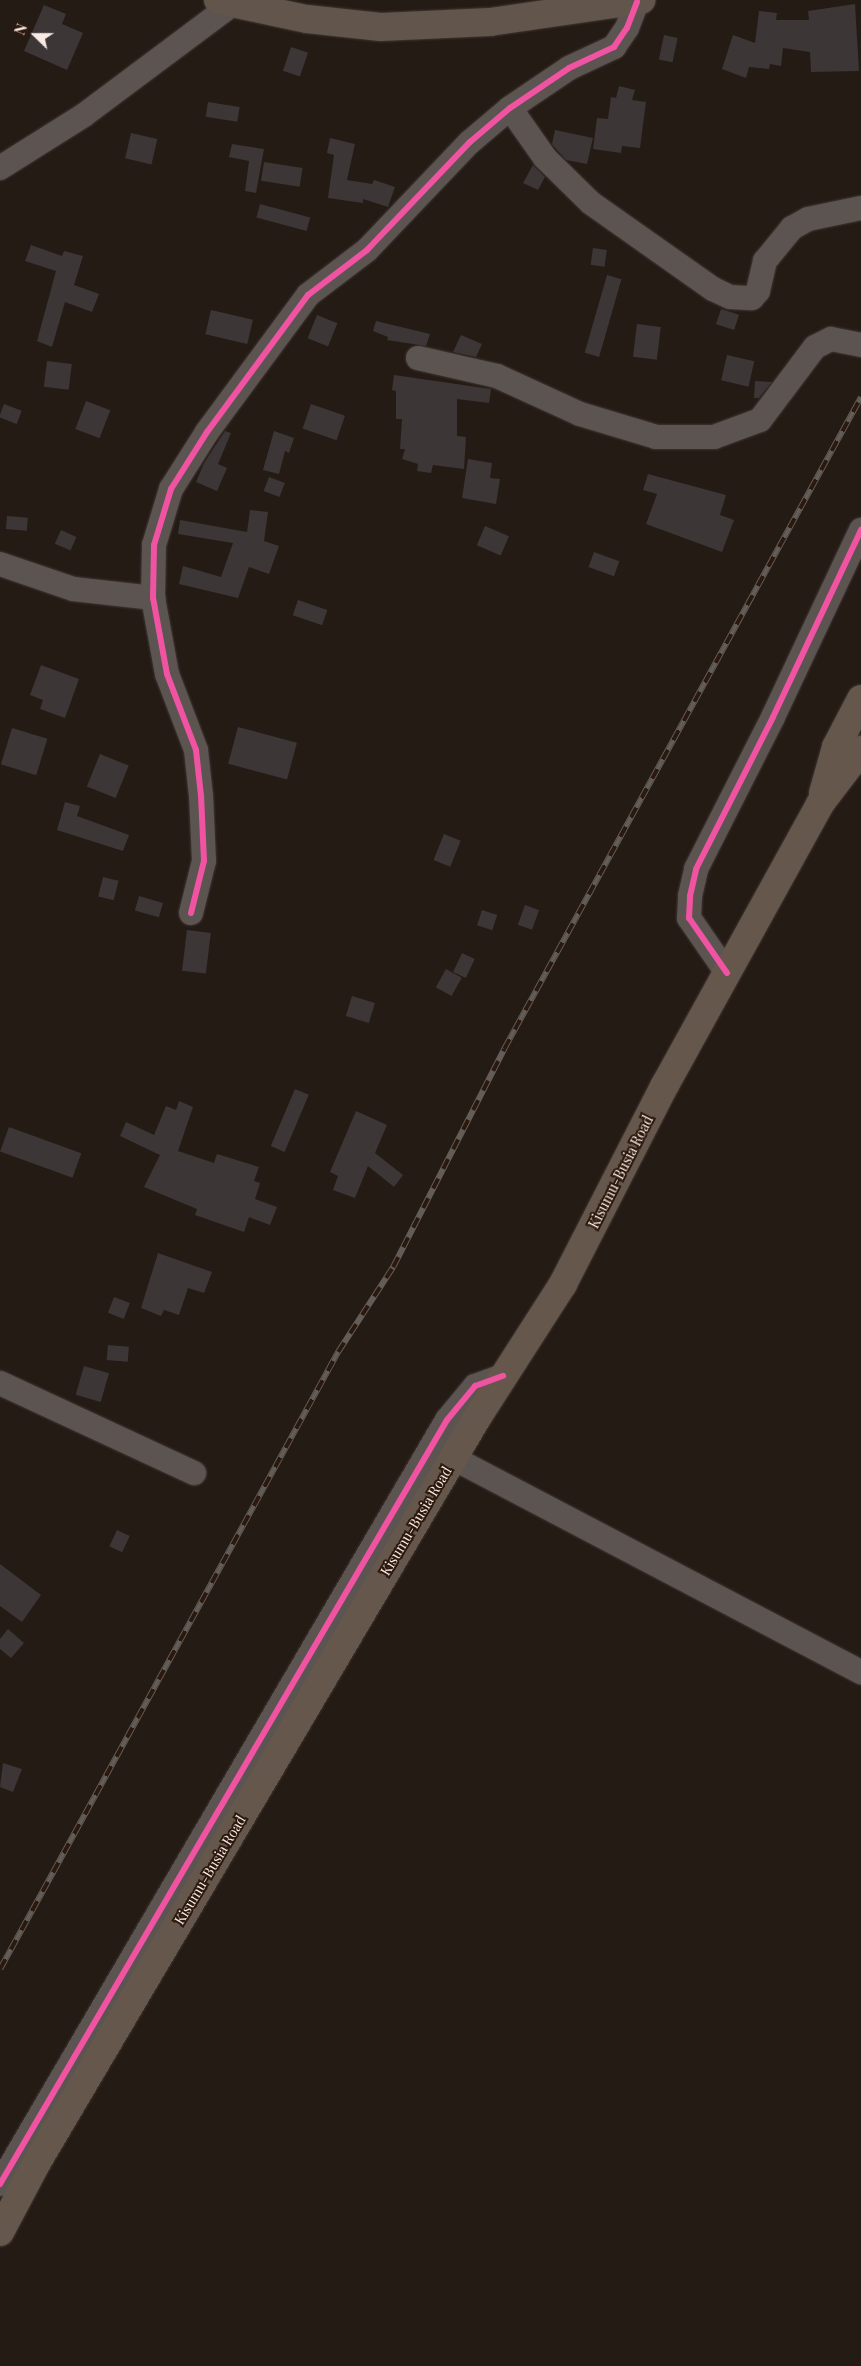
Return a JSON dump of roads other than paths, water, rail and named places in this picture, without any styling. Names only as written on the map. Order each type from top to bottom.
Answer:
[{"type":"highway","points":[[820,804],[836,746],[861,699]]},
{"type":"highway","points":[[820,804],[861,750]]},
{"type":"highway","name":"Kisumu-Busia Road","points":[[0,2232],[36,2164],[453,1458],[503,1376],[563,1284],[665,1084],[820,804]]},
{"type":"main road","points":[[224,3],[307,19],[381,26],[490,22],[639,1]]},
{"type":"street","points":[[191,913],[204,861],[201,796],[196,750],[167,674],[153,598],[154,545],[171,489],[207,432],[291,315],[308,295],[367,250],[470,142],[510,108],[570,68],[614,47],[627,28],[639,1]]},
{"type":"street","points":[[0,168],[84,115],[224,3]]},
{"type":"street","points":[[510,108],[545,158],[591,203],[713,289],[730,296],[752,298],[758,291],[765,260],[792,228],[808,219],[861,208]]},
{"type":"street","points":[[418,358],[497,376],[580,414],[656,437],[714,437],[760,420],[814,347],[831,339],[861,345]]},
{"type":"street","points":[[727,973],[701,939],[690,918],[690,896],[696,869],[773,717],[861,530]]},
{"type":"street","points":[[0,564],[73,589],[153,598]]},
{"type":"street","points":[[0,2184],[447,1420],[474,1386],[503,1376]]},
{"type":"street","points":[[0,1382],[194,1473]]},
{"type":"street","points":[[453,1458],[861,1672]]},
{"type":"railway","points":[[0,1969],[338,1352],[393,1267],[504,1049],[861,397]]}]
